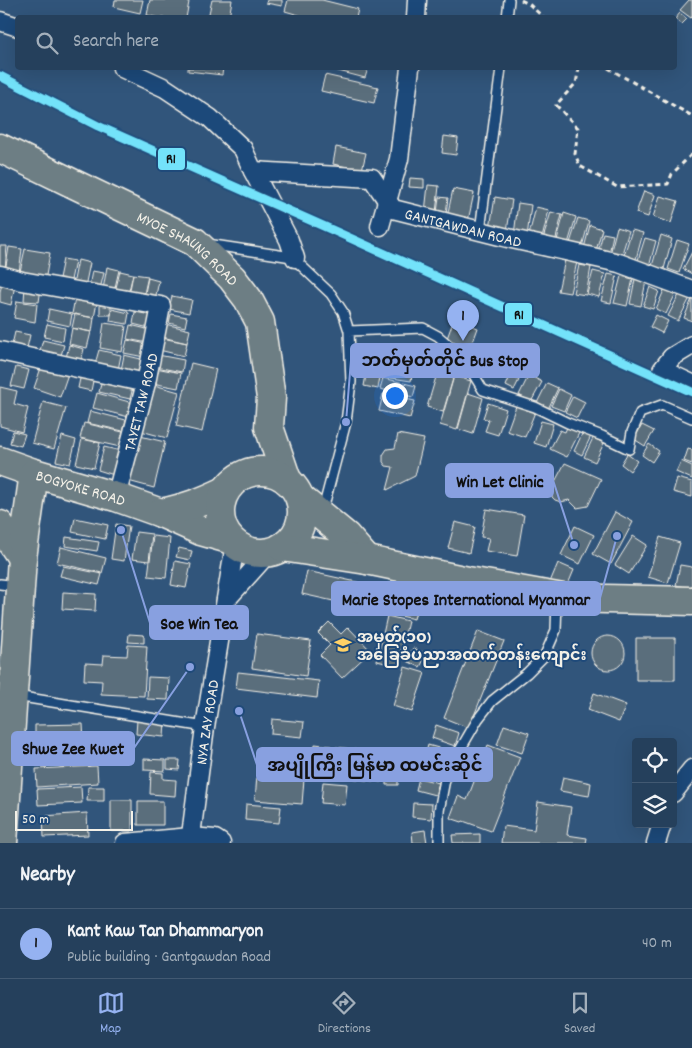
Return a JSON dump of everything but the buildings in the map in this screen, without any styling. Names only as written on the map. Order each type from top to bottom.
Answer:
[{"type":"main road","name":"MYOE SHAUNG ROAD","points":[[0,148],[196,242],[232,278],[248,299],[260,322],[271,398],[269,427],[293,489]]},
{"type":"main road","name":"MYOE SHAUNG ROAD","points":[[234,483],[269,427]]},
{"type":"main road","name":"BOGYOKE ROAD","points":[[0,461],[116,497],[232,541]]},
{"type":"main road","points":[[161,513],[205,501],[254,471],[265,471],[277,474],[346,536],[367,560]]},
{"type":"main road","points":[[3,843],[10,585],[22,558],[34,473]]},
{"type":"main road","points":[[234,483],[220,503],[220,516],[222,528],[232,541],[245,550],[257,553],[275,550],[367,560],[563,598],[692,601]]},
{"type":"main road","points":[[275,550],[292,538],[300,526],[302,512],[293,489]]},
{"type":"main road","points":[[0,525],[22,558]]},
{"type":"street","points":[[416,15],[418,0]]},
{"type":"street","points":[[0,21],[15,26]]},
{"type":"street","points":[[126,70],[165,88],[210,118],[242,149],[289,240],[295,258]]},
{"type":"street","points":[[380,226],[399,159],[410,70]]},
{"type":"street","name":"GANTGAWDAN ROAD","points":[[253,171],[372,178],[393,209],[619,263],[692,290]]},
{"type":"street","name":"TAYET TAW ROAD","points":[[0,275],[22,281],[161,306],[146,383],[116,497]]},
{"type":"street","points":[[692,345],[672,357],[662,370],[692,384]]},
{"type":"street","points":[[0,351],[146,383]]},
{"type":"street","name":"NYA ZAY ROAD","points":[[190,840],[205,727],[226,601],[232,541]]},
{"type":"street","points":[[226,601],[275,550]]},
{"type":"street","points":[[677,788],[692,769]]},
{"type":"street","points":[[656,843],[661,828]]},
{"type":"street","points":[[125,843],[215,839],[221,843]]},
{"type":"lane","points":[[507,15],[509,0]]},
{"type":"lane","points":[[480,231],[501,70]]},
{"type":"lane","points":[[196,242],[292,256],[331,294],[343,312],[349,331],[351,382],[346,422],[322,516]]},
{"type":"lane","points":[[349,331],[423,328],[438,336],[452,348],[469,367],[483,390],[534,406],[629,449],[632,432],[640,413],[662,405],[692,418]]},
{"type":"lane","points":[[439,843],[439,811],[446,774],[478,719],[492,701],[527,673],[545,655],[556,630],[557,597]]},
{"type":"lane","points":[[8,711],[205,727]]},
{"type":"path","points":[[520,0],[530,5],[541,15]]},
{"type":"path","points":[[579,70],[576,83],[556,105],[578,128],[575,154],[580,166],[617,187],[668,184],[672,174],[692,154]]},
{"type":"path","points":[[612,70],[692,116]]},
{"type":"transit line","name":"R1","points":[[0,76],[98,126],[692,392]]},
{"type":"place","name":"Kant Kaw Tan Dhammaryon","points":[[463,341]]},
{"type":"place","name":"ဘတ်မှတ်တိုင် Bus Stop","points":[[346,422]]},
{"type":"place","name":"Soe Win Tea","points":[[121,530]]},
{"type":"place","name":"Marie Stopes International Myanmar","points":[[617,536]]},
{"type":"place","name":"Win Let Clinic","points":[[574,545]]},
{"type":"place","name":"အမှတ်(၁၀) အခြေခံပညာအထက်တန်းကျောင်း","points":[[343,645]]},
{"type":"place","name":"Shwe Zee Kwet","points":[[190,667]]},
{"type":"place","name":"အပျိုကြီး မြန်မာ ထမင်းဆိုင်","points":[[239,711]]}]
